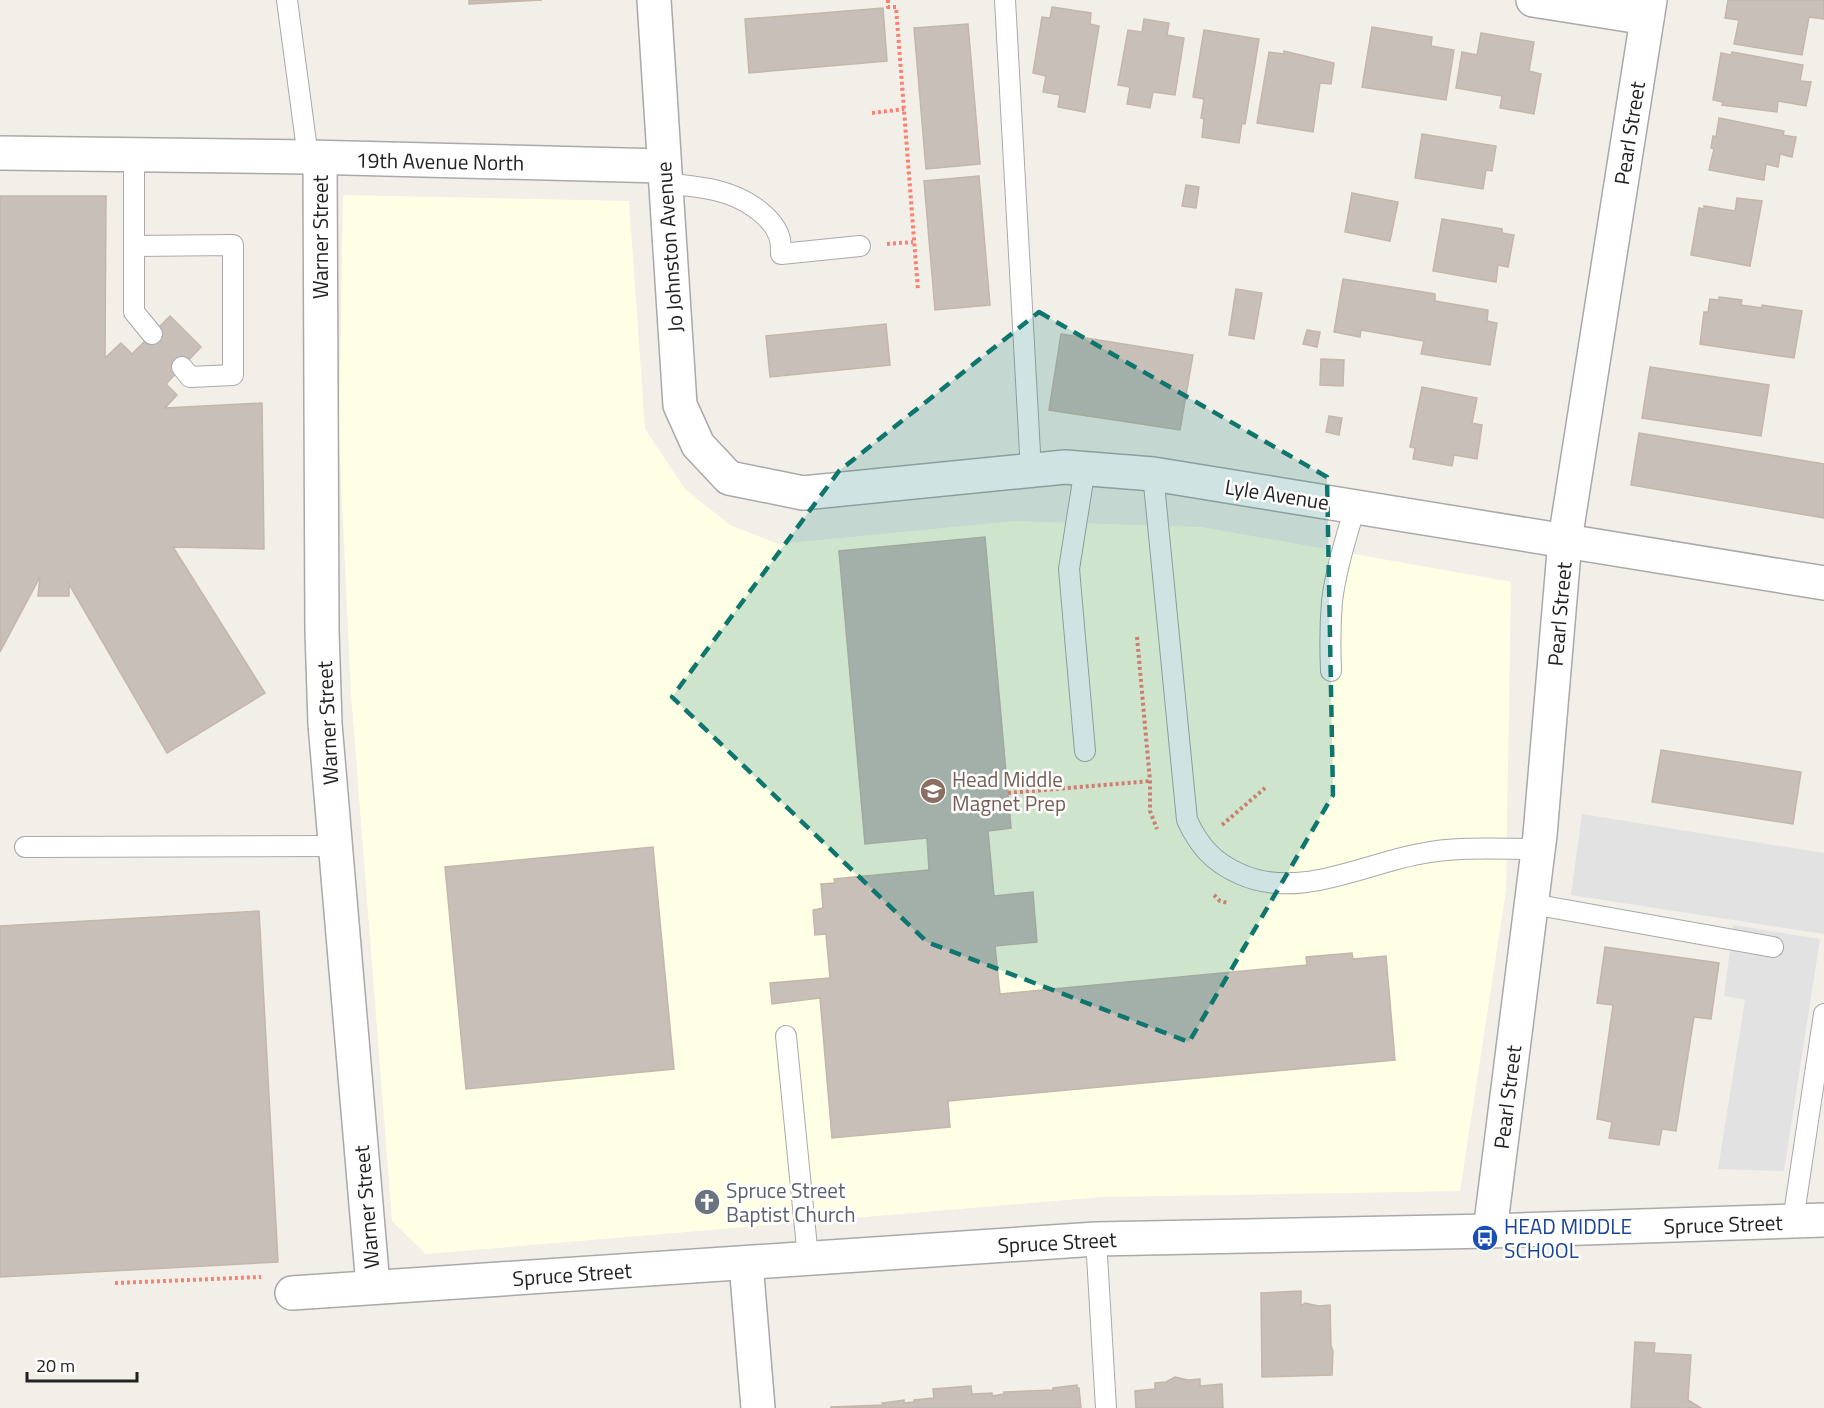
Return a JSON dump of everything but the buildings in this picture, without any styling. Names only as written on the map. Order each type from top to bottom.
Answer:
[{"type":"street","name":"Jo Johnston Avenue","points":[[654,0],[680,405],[698,445],[729,478]]},
{"type":"street","points":[[1533,0],[1649,9]]},
{"type":"street","name":"Pearl Street","points":[[1490,1231],[1539,849],[1565,540],[1649,9]]},
{"type":"street","name":"19th Avenue North","points":[[0,153],[314,158],[664,174]]},
{"type":"street","name":"Warner Street","points":[[314,158],[325,724],[373,1286]]},
{"type":"street","name":"Lyle Avenue","points":[[729,478],[803,493],[1065,467],[1153,474],[1824,583]]},
{"type":"street","name":"Spruce Street","points":[[292,1293],[1096,1239],[1490,1231],[1808,1221]]},
{"type":"street","points":[[746,1263],[758,1408]]},
{"type":"lane","points":[[287,0],[314,158]]},
{"type":"lane","points":[[1005,0],[1031,471]]},
{"type":"lane","points":[[134,155],[134,312],[152,334]]},
{"type":"lane","points":[[664,174],[741,198],[771,222],[779,235],[781,254],[860,246]]},
{"type":"lane","points":[[134,246],[233,245],[233,375],[190,377],[182,367]]},
{"type":"lane","points":[[1085,468],[1069,569],[1085,751]]},
{"type":"lane","points":[[1153,474],[1187,820],[1207,854],[1247,877],[1272,883],[1301,883],[1436,851],[1477,848],[1539,849]]},
{"type":"lane","points":[[1331,671],[1332,599],[1355,507]]},
{"type":"lane","points":[[25,847],[335,846]]},
{"type":"lane","points":[[1532,904],[1773,947]]},
{"type":"lane","points":[[1808,1221],[1824,1014]]},
{"type":"lane","points":[[786,1036],[808,1258]]},
{"type":"lane","points":[[1096,1239],[1106,1408]]},
{"type":"path","points":[[888,0],[888,7],[896,7],[918,291]]},
{"type":"path","points":[[872,113],[903,109]]},
{"type":"path","points":[[1137,632],[1150,781],[1150,811],[1161,836]]},
{"type":"path","points":[[1008,793],[1184,779]]},
{"type":"path","points":[[1200,844],[1265,788]]},
{"type":"path","points":[[1212,893],[1220,901],[1232,903]]},
{"type":"path","points":[[115,1283],[263,1276]]},
{"type":"highlighted area","points":[[1039,312],[1327,477],[1333,795],[1189,1042],[927,942],[672,697],[839,471]]},
{"type":"shaded area","name":"Head Middle Magnet Prep","points":[[343,195],[629,201],[645,429],[685,489],[730,525],[778,544],[1014,521],[1202,527],[1511,582],[1506,890],[1460,1191],[1102,1197],[426,1254],[392,1221],[351,693],[339,437]]},
{"type":"shaded area","points":[[1582,814],[1824,853],[1824,934],[1571,895]]},
{"type":"shaded area","points":[[1733,925],[1820,939],[1784,1171],[1718,1169],[1745,1000],[1724,996]]},
{"type":"place","name":"Head Middle Magnet Prep","points":[[933,791]]},
{"type":"place","name":"Spruce Street Baptist Church","points":[[707,1202]]},
{"type":"place","name":"HEAD MIDDLE SCHOOL","points":[[1485,1238]]}]
